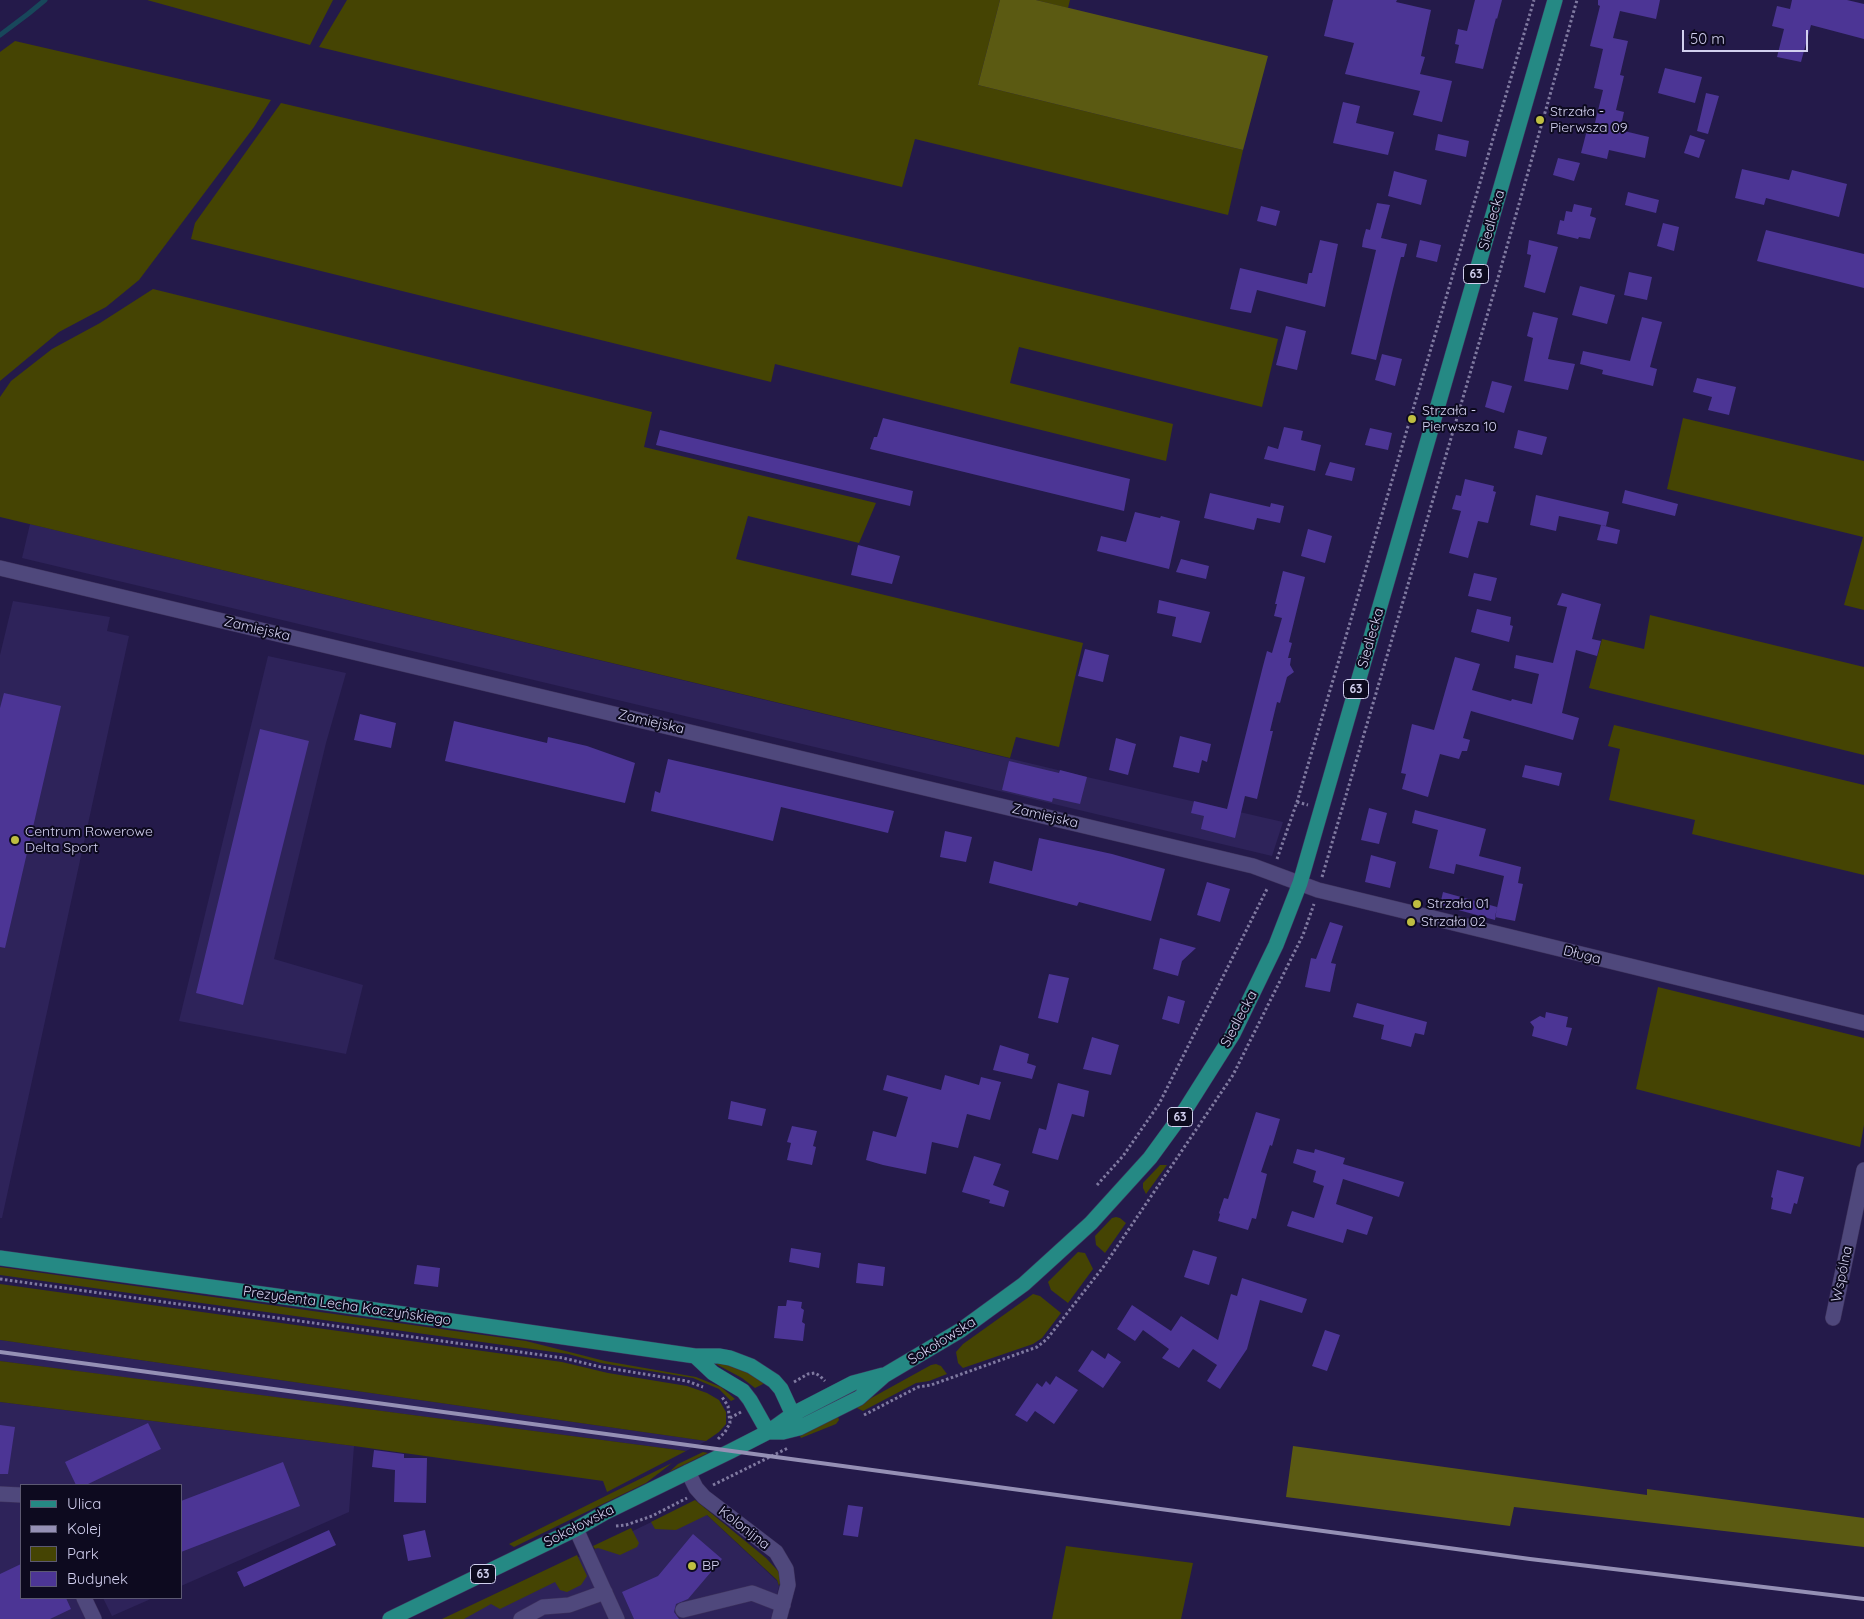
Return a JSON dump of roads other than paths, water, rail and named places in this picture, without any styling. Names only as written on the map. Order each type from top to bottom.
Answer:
[{"type":"main road","name":"Siedlecka","points":[[996,1306],[1048,1264],[1102,1211],[1150,1158],[1186,1110],[1215,1064],[1248,1005],[1276,945],[1300,884],[1555,0]]},
{"type":"main road","name":"Prezydenta Lecha Kaczyńskiego","points":[[0,1258],[694,1356],[725,1357],[760,1370],[774,1381],[781,1389],[799,1428]]},
{"type":"main road","name":"Sokołowska","points":[[768,1432],[783,1432],[799,1428],[859,1398],[885,1375],[950,1338],[996,1306]]},
{"type":"main road","points":[[694,1356],[713,1373],[743,1391],[768,1432]]},
{"type":"main road","name":"Sokołowska","points":[[390,1619],[576,1529],[606,1512],[768,1432],[793,1414],[853,1383],[885,1375]]},
{"type":"street","name":"Zamiejska","points":[[0,568],[1253,866],[1300,884]]},
{"type":"street","name":"Długa","points":[[1300,884],[1864,1023]]},
{"type":"street","name":"Wspólna","points":[[1833,1318],[1864,1170]]},
{"type":"street","name":"Kolonijna","points":[[688,1472],[699,1492],[776,1552],[786,1569],[788,1584],[781,1612]]},
{"type":"street","points":[[0,1494],[20,1495]]},
{"type":"street","points":[[576,1529],[617,1619]]},
{"type":"street","points":[[520,1619],[543,1607],[569,1604],[605,1592]]},
{"type":"street","points":[[683,1610],[752,1593],[781,1612]]},
{"type":"street","points":[[84,1599],[92,1619]]},
{"type":"waterway","points":[[0,35],[45,0]]},
{"type":"railway","points":[[0,1352],[1530,1559],[1864,1599]]},
{"type":"place","name":"Strzała - Pierwsza 09","points":[[1540,120]]},
{"type":"place","name":"Strzała - Pierwsza 10","points":[[1412,419]]},
{"type":"place","name":"Centrum Rowerowe Delta Sport","points":[[15,840]]},
{"type":"place","name":"Strzała 01","points":[[1417,904]]},
{"type":"place","name":"Strzała 02","points":[[1411,922]]},
{"type":"place","name":"BP","points":[[692,1566]]}]
